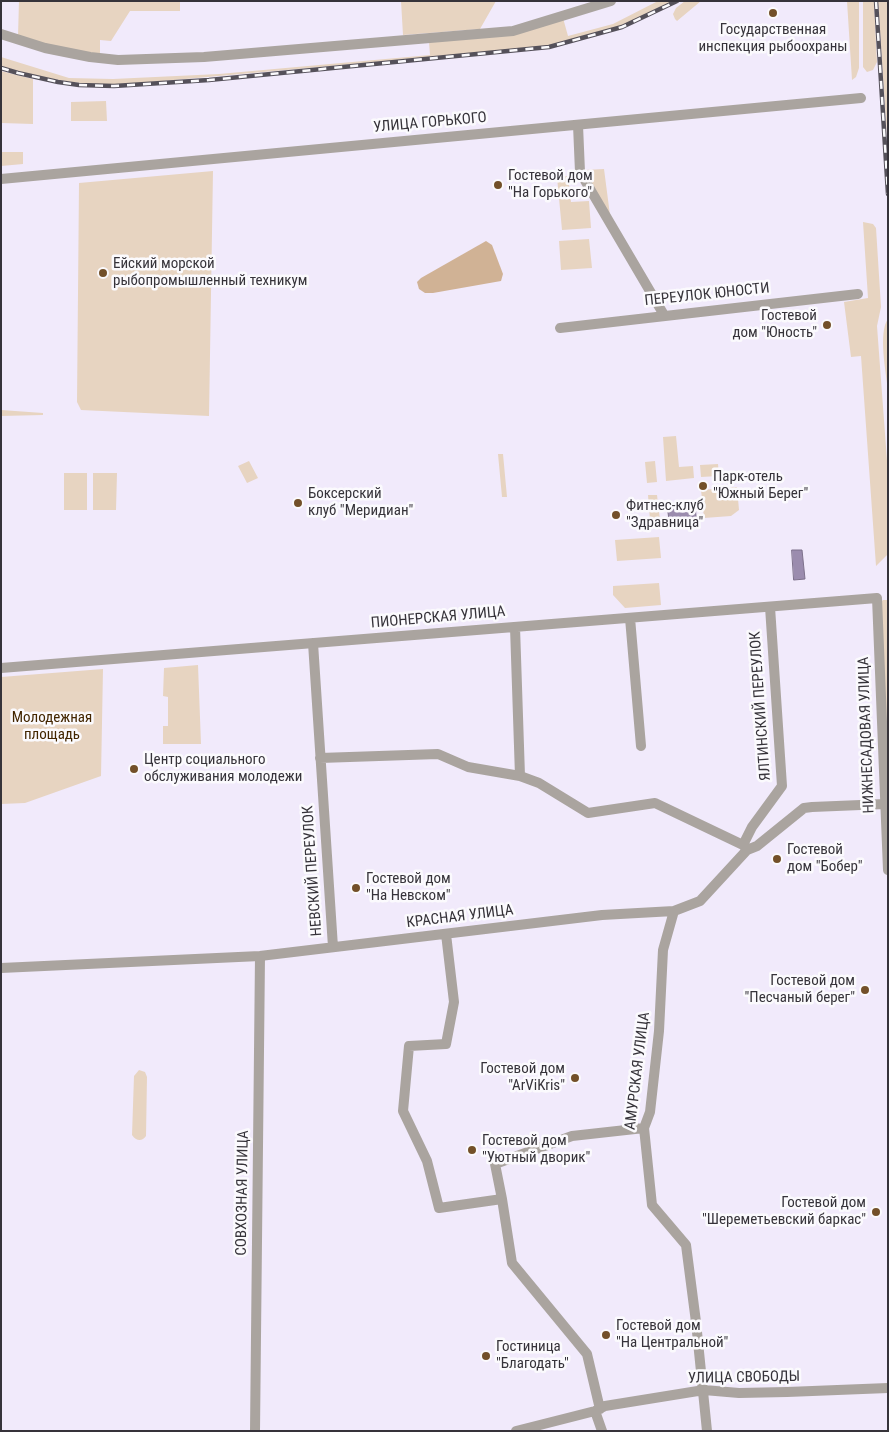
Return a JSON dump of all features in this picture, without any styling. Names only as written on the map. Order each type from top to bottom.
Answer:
[{"type":"street","points":[[1,34],[44,48],[118,60],[204,57],[513,31],[611,1]]},
{"type":"street","name":"УЛИЦА ГОРЬКОГО","points":[[1,179],[861,98]]},
{"type":"street","points":[[578,124],[580,172],[664,315]]},
{"type":"street","name":"ПЕРЕУЛОК ЮНОСТИ","points":[[560,328],[858,294]]},
{"type":"street","name":"ПИОНЕРСКАЯ УЛИЦА","points":[[1,668],[876,598]]},
{"type":"street","name":"НИЖНЕСАДОВАЯ УЛИЦА","points":[[876,598],[888,870]]},
{"type":"street","name":"ЯЛТИНСКИЙ ПЕРЕУЛОК","points":[[745,848],[752,827],[782,786],[770,607]]},
{"type":"street","points":[[630,618],[642,746]]},
{"type":"street","points":[[515,627],[520,776]]},
{"type":"street","name":"НЕВСКИЙ ПЕРЕУЛОК","points":[[313,643],[333,947]]},
{"type":"street","points":[[320,758],[438,754],[468,767],[520,776],[539,783],[588,813],[655,803],[745,848]]},
{"type":"street","name":"КРАСНАЯ УЛИЦА","points":[[1,968],[260,956],[602,915],[674,911],[700,901],[745,848],[757,846],[804,808],[885,804]]},
{"type":"street","name":"АМУРСКАЯ УЛИЦА","points":[[674,911],[664,950],[659,1031],[650,1112],[644,1128],[652,1205],[686,1244],[704,1390],[707,1431]]},
{"type":"street","points":[[446,934],[454,1002],[446,1044],[408,1046],[403,1111],[427,1161],[438,1208],[502,1199]]},
{"type":"street","name":"СОВХОЗНАЯ УЛИЦА","points":[[255,1431],[260,956]]},
{"type":"street","points":[[602,1431],[587,1354],[512,1263],[495,1164],[572,1136],[644,1128]]},
{"type":"street","name":"УЛИЦА СВОБОДЫ","points":[[516,1431],[597,1410],[605,1406],[704,1390],[749,1393],[888,1388]]},
{"type":"green space","points":[[19,1],[180,1],[180,11],[130,11],[111,41],[100,40],[100,55],[61,49],[18,36]]},
{"type":"green space","points":[[401,1],[496,1],[480,29],[403,35]]},
{"type":"green space","points":[[658,1],[674,1],[622,26],[544,47],[118,85],[88,84],[59,80],[1,66],[1,57],[69,78],[113,79],[219,74],[430,55],[429,42],[563,18],[568,36],[613,24]]},
{"type":"green space","points":[[685,1],[701,1],[677,21],[673,14],[676,8]]},
{"type":"green space","points":[[847,1],[859,1],[859,68],[856,77],[852,80]]},
{"type":"green space","points":[[863,1],[874,1],[877,62],[873,70],[867,72],[863,67]]},
{"type":"green space","points":[[878,1],[887,1],[888,152]]},
{"type":"green space","points":[[1,71],[33,79],[33,124],[1,123]]},
{"type":"green space","points":[[106,101],[107,121],[71,121],[71,102]]},
{"type":"green space","points":[[1,152],[23,152],[23,164],[1,166]]},
{"type":"green space","points":[[604,169],[610,215],[586,175],[585,170]]},
{"type":"green space","name":"Ейский морской рыбопромышленный техникум","points":[[213,171],[209,416],[81,410],[77,402],[79,183]]},
{"type":"green space","points":[[568,176],[571,202],[589,201],[591,228],[562,230],[557,177]]},
{"type":"green space","points":[[863,222],[873,224],[876,228],[881,307],[877,326],[888,474],[888,554],[876,566],[861,356],[851,357],[844,302],[868,298]]},
{"type":"green space","points":[[589,239],[592,268],[561,270],[559,241]]},
{"type":"green space","points":[[888,319],[888,390],[883,343],[885,325]]},
{"type":"green space","points":[[1,410],[43,413],[43,415],[1,416]]},
{"type":"green space","points":[[676,436],[679,467],[693,466],[694,478],[666,481],[663,437]]},
{"type":"green space","points":[[498,454],[503,454],[507,497],[502,497]]},
{"type":"green space","points":[[249,461],[258,478],[247,483],[238,466]]},
{"type":"green space","points":[[655,461],[657,482],[647,483],[645,462]]},
{"type":"green space","points":[[718,464],[719,476],[701,477],[700,465]]},
{"type":"green space","points":[[64,473],[87,473],[87,510],[64,510]]},
{"type":"green space","points":[[93,473],[117,473],[116,510],[93,510]]},
{"type":"green space","points":[[737,487],[739,510],[731,516],[704,518],[701,490]]},
{"type":"green space","points":[[648,495],[657,495],[660,520],[650,520]]},
{"type":"green space","points":[[659,537],[661,558],[617,561],[615,540]]},
{"type":"green space","points":[[659,583],[661,605],[625,608],[613,595],[613,586]]},
{"type":"green space","points":[[888,600],[888,797],[881,602]]},
{"type":"green space","points":[[198,665],[201,744],[163,744],[163,726],[168,726],[168,697],[163,696],[164,668]]},
{"type":"green space","name":"Молодежная площадь","points":[[103,669],[101,776],[25,803],[1,804],[1,677]]},
{"type":"green space","points":[[139,1070],[145,1072],[147,1077],[146,1136],[139,1140],[135,1139],[132,1135],[134,1076]]},
{"type":"shaded area","points":[[486,241],[492,245],[503,274],[501,281],[433,293],[425,293],[419,289],[417,282],[421,278]]},
{"type":"shaded area","points":[[695,502],[696,517],[669,520],[667,505]]},
{"type":"shaded area","points":[[792,550],[802,550],[805,579],[794,580]]},
{"type":"railway","points":[[1,68],[58,82],[114,86],[209,80],[549,47],[622,27],[677,1]]},
{"type":"railway","points":[[876,1],[888,194]]},
{"type":"place","name":"Государственная инспекция рыбоохраны","points":[[773,13]]},
{"type":"place","name":"Гостевой дом \"На Горького\"","points":[[498,185]]},
{"type":"place","name":"Ейский морской рыбопромышленный техникум","points":[[103,273]]},
{"type":"place","name":"Гостевой дом \"Юность\"","points":[[827,325]]},
{"type":"place","name":"Парк-отель \"Южный Берег\"","points":[[703,486]]},
{"type":"place","name":"Боксерский клуб \"Меридиан\"","points":[[298,503]]},
{"type":"place","name":"Фитнес-клуб \"Здравница\"","points":[[616,515]]},
{"type":"place","name":"Центр социального обслуживания молодежи","points":[[134,769]]},
{"type":"place","name":"Гостевой дом \"Бобер\"","points":[[777,859]]},
{"type":"place","name":"Гостевой дом \"На Невском\"","points":[[356,888]]},
{"type":"place","name":"Гостевой дом \"Песчаный берег\"","points":[[865,990]]},
{"type":"place","name":"Гостевой дом \"ArViKris\"","points":[[575,1078]]},
{"type":"place","name":"Гостевой дом \"Уютный дворик\"","points":[[472,1150]]},
{"type":"place","name":"Гостевой дом \"Шереметьевский баркас\"","points":[[876,1212]]},
{"type":"place","name":"Гостевой дом \"На Центральной\"","points":[[606,1335]]},
{"type":"place","name":"Гостиница \"Благодать\"","points":[[486,1356]]}]
